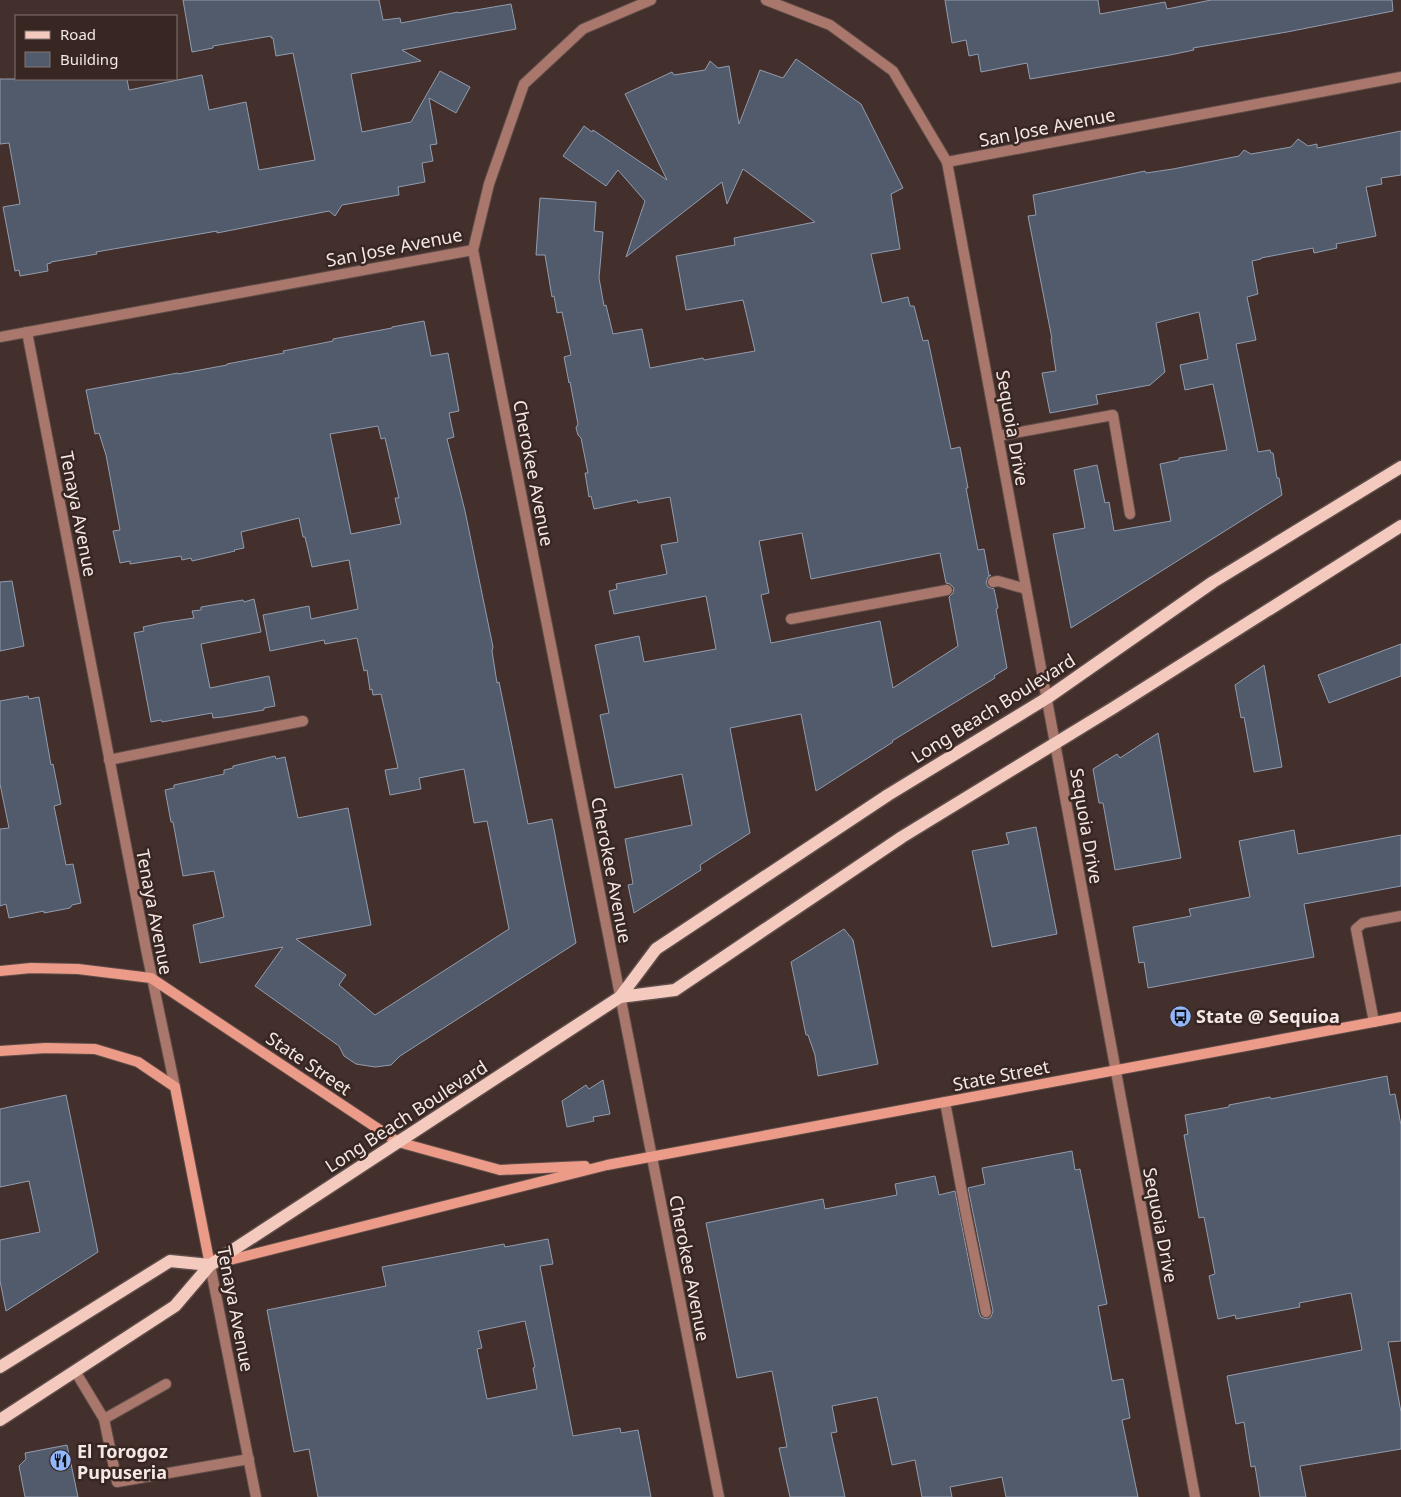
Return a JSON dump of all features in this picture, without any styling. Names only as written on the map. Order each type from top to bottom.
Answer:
[{"type":"main road","name":"Long Beach Boulevard","points":[[0,1420],[176,1306],[210,1264],[620,997],[656,949],[888,796],[1046,698],[1213,582],[1401,467]]},
{"type":"main road","name":"Long Beach Boulevard","points":[[620,997],[675,990],[902,837],[1113,708],[1401,526]]},
{"type":"main road","name":"State Street","points":[[0,971],[31,968],[78,969],[152,978],[398,1142],[500,1170],[607,1165]]},
{"type":"main road","name":"State Street","points":[[210,1264],[607,1165],[1401,1017]]},
{"type":"main road","points":[[0,1051],[46,1048],[95,1049],[138,1062],[175,1087]]},
{"type":"main road","name":"Tenaya Avenue","points":[[175,1087],[210,1264]]},
{"type":"main road","points":[[0,1366],[170,1261],[210,1264]]},
{"type":"street","name":"San Jose Avenue","points":[[0,337],[473,250],[489,184],[524,84],[583,29],[651,0]]},
{"type":"street","points":[[766,0],[830,25],[893,71],[947,162]]},
{"type":"street","name":"San Jose Avenue","points":[[947,162],[1401,77]]},
{"type":"street","name":"Sequoia Drive","points":[[947,162],[1195,1497]]},
{"type":"street","name":"Cherokee Avenue","points":[[473,250],[719,1497]]},
{"type":"street","name":"Tenaya Avenue","points":[[28,332],[109,760],[175,1087]]},
{"type":"street","points":[[998,436],[1113,415],[1130,514]]},
{"type":"street","points":[[993,582],[998,581],[1026,588]]},
{"type":"street","points":[[791,619],[947,590]]},
{"type":"street","points":[[109,760],[303,721]]},
{"type":"street","points":[[1374,1022],[1356,929],[1364,923],[1401,916]]},
{"type":"street","points":[[945,1102],[986,1312]]},
{"type":"street","name":"Tenaya Avenue","points":[[210,1264],[256,1497]]},
{"type":"street","points":[[75,1371],[104,1419],[117,1482],[249,1459]]},
{"type":"street","points":[[104,1419],[166,1384]]},
{"type":"building","points":[[183,0],[379,0],[383,20],[400,18],[401,23],[511,4],[516,29],[402,50],[421,61],[351,74],[362,132],[411,122],[440,71],[470,87],[456,113],[429,98],[437,144],[430,145],[433,161],[422,163],[425,182],[398,187],[399,195],[342,205],[335,216],[329,211],[217,233],[217,231],[96,252],[97,254],[51,262],[47,264],[48,271],[20,276],[19,270],[15,271],[3,207],[20,204],[9,143],[0,144],[0,79],[127,80],[129,90],[202,75],[209,110],[246,102],[259,170],[315,160],[293,53],[276,56],[271,36],[213,46],[213,48],[192,52]]},
{"type":"building","points":[[945,0],[1098,0],[1100,14],[1165,2],[1167,9],[1211,0],[1392,0],[1393,11],[1193,48],[1194,50],[1170,55],[1030,79],[1027,63],[981,72],[978,54],[969,56],[966,40],[952,43]]},
{"type":"building","points":[[796,59],[861,104],[903,188],[891,194],[900,249],[871,254],[882,303],[908,297],[910,306],[914,306],[923,341],[928,340],[951,449],[960,447],[978,550],[984,549],[989,576],[991,575],[986,583],[988,587],[994,589],[1007,668],[994,676],[995,678],[892,741],[816,791],[801,714],[730,728],[750,833],[700,865],[701,870],[634,913],[628,885],[633,884],[625,839],[692,825],[682,774],[615,788],[600,715],[609,713],[595,645],[639,636],[644,662],[716,649],[706,596],[614,614],[609,591],[617,589],[616,584],[667,574],[661,545],[678,542],[670,497],[638,503],[637,500],[594,509],[591,496],[589,497],[585,473],[588,473],[581,438],[576,428],[578,424],[564,357],[571,355],[562,312],[557,313],[554,296],[552,297],[545,255],[536,255],[540,198],[596,202],[594,231],[603,232],[599,278],[604,306],[606,305],[613,334],[642,329],[650,368],[755,351],[743,300],[686,310],[676,256],[735,245],[734,238],[815,222],[743,169],[727,204],[722,182],[626,257],[645,201],[618,170],[606,186],[563,156],[584,126],[592,132],[593,130],[667,180],[625,94],[672,72],[674,75],[705,70],[710,61],[718,68],[729,66],[739,124],[760,70],[783,78]],"holes":[[[802,533],[811,579],[940,553],[946,583],[954,588],[953,593],[949,597],[958,646],[893,688],[880,621],[771,643],[761,595],[769,593],[759,541]]]},
{"type":"building","points":[[1401,131],[1401,175],[1381,178],[1382,184],[1366,187],[1376,236],[1336,244],[1337,248],[1314,253],[1313,248],[1252,261],[1258,294],[1247,297],[1256,340],[1236,344],[1258,452],[1270,450],[1273,453],[1282,495],[1071,628],[1053,534],[1085,528],[1074,470],[1097,465],[1105,503],[1109,502],[1114,531],[1171,521],[1160,464],[1179,460],[1179,458],[1227,450],[1213,384],[1185,390],[1180,365],[1208,359],[1199,312],[1156,323],[1165,372],[1150,385],[1096,395],[1098,404],[1050,413],[1042,373],[1056,371],[1052,339],[1028,216],[1036,215],[1033,195],[1145,171],[1146,173],[1173,169],[1239,156],[1244,150],[1251,154],[1291,147],[1298,139],[1308,146],[1317,144],[1317,148]]},
{"type":"building","points":[[424,321],[431,356],[448,353],[459,411],[449,413],[454,437],[447,439],[465,511],[493,647],[497,683],[499,682],[528,824],[552,819],[576,943],[400,1056],[391,1065],[375,1067],[356,1064],[344,1056],[339,1046],[255,986],[283,947],[200,963],[193,925],[224,917],[214,871],[183,876],[165,790],[174,788],[174,785],[224,774],[224,770],[233,768],[233,766],[275,756],[276,759],[285,757],[298,818],[348,808],[371,925],[296,939],[346,975],[339,985],[375,1015],[509,929],[487,821],[474,823],[464,769],[419,778],[421,789],[390,795],[385,770],[398,768],[381,694],[373,695],[372,689],[370,690],[367,670],[364,671],[357,638],[325,644],[324,640],[270,651],[263,615],[309,606],[311,619],[358,609],[349,560],[312,567],[299,518],[241,532],[244,548],[235,551],[192,561],[191,558],[182,560],[181,556],[130,564],[130,561],[120,563],[113,531],[120,530],[106,455],[99,433],[95,434],[86,390],[227,365],[333,341],[333,339]],"holes":[[[378,426],[381,439],[385,438],[399,498],[395,498],[401,524],[351,534],[330,434]]]},
{"type":"building","points":[[12,581],[24,646],[0,651],[0,582]]},
{"type":"building","points":[[254,599],[261,632],[201,644],[210,688],[269,676],[275,706],[264,708],[264,710],[223,717],[213,718],[212,713],[162,722],[161,720],[151,722],[134,633],[144,631],[143,627],[194,618],[192,611],[201,610],[201,607]]},
{"type":"building","points":[[1401,644],[1401,676],[1329,703],[1318,675]]},
{"type":"building","points":[[1264,665],[1282,767],[1254,772],[1244,717],[1241,718],[1235,685]]},
{"type":"building","points":[[28,696],[29,699],[39,697],[51,765],[53,764],[61,804],[54,806],[66,865],[73,864],[81,903],[72,905],[70,908],[9,918],[6,904],[0,906],[0,829],[9,828],[0,784],[0,701]]},
{"type":"building","points":[[1158,733],[1181,858],[1115,870],[1103,803],[1099,803],[1093,769],[1117,754],[1120,758]]},
{"type":"building","points":[[1036,827],[1057,934],[992,947],[972,851],[1009,844],[1006,833]]},
{"type":"building","points":[[1294,830],[1298,854],[1401,835],[1401,886],[1304,904],[1314,957],[1148,988],[1144,962],[1139,963],[1133,927],[1191,916],[1189,909],[1250,897],[1239,841]]},
{"type":"building","points":[[844,929],[853,940],[878,1064],[818,1076],[815,1055],[808,1035],[806,1035],[791,962]]},
{"type":"building","points":[[1387,1076],[1390,1095],[1395,1094],[1401,1125],[1401,1341],[1388,1342],[1401,1412],[1401,1449],[1300,1466],[1306,1497],[1260,1497],[1255,1466],[1251,1467],[1244,1422],[1236,1424],[1227,1376],[1362,1350],[1351,1293],[1299,1303],[1300,1307],[1236,1319],[1235,1315],[1218,1319],[1209,1276],[1215,1274],[1204,1217],[1199,1218],[1184,1135],[1188,1134],[1185,1115],[1270,1097],[1271,1099]]},
{"type":"building","points":[[603,1080],[610,1114],[593,1117],[594,1121],[567,1127],[562,1101],[586,1085],[589,1089]]},
{"type":"building","points":[[66,1095],[98,1252],[6,1311],[0,1281],[0,1240],[40,1232],[29,1181],[0,1187],[0,1109]]},
{"type":"building","points":[[1072,1151],[1075,1170],[1080,1169],[1107,1304],[1098,1306],[1112,1381],[1123,1379],[1130,1418],[1122,1420],[1138,1497],[1006,1497],[1002,1477],[950,1487],[952,1497],[922,1497],[915,1460],[892,1465],[877,1397],[832,1406],[837,1432],[831,1433],[845,1497],[790,1497],[779,1448],[787,1447],[772,1371],[737,1378],[706,1223],[823,1199],[825,1209],[897,1195],[895,1184],[935,1176],[939,1195],[955,1191],[979,1313],[981,1317],[987,1319],[991,1317],[993,1311],[968,1188],[985,1184],[982,1168]]},
{"type":"building","points":[[548,1239],[553,1264],[540,1266],[573,1436],[620,1428],[621,1433],[638,1430],[651,1497],[318,1497],[309,1449],[294,1452],[267,1310],[386,1286],[382,1267],[504,1244],[505,1247]],"holes":[[[525,1321],[535,1367],[533,1368],[537,1389],[487,1399],[477,1349],[482,1348],[478,1331]]]},
{"type":"building","points":[[67,1445],[78,1497],[25,1497],[19,1466],[26,1459],[25,1453]]},
{"type":"place","name":"State @ Sequioa","points":[[1180,1016]]},
{"type":"place","name":"El Torogoz Pupuseria","points":[[61,1461]]}]
